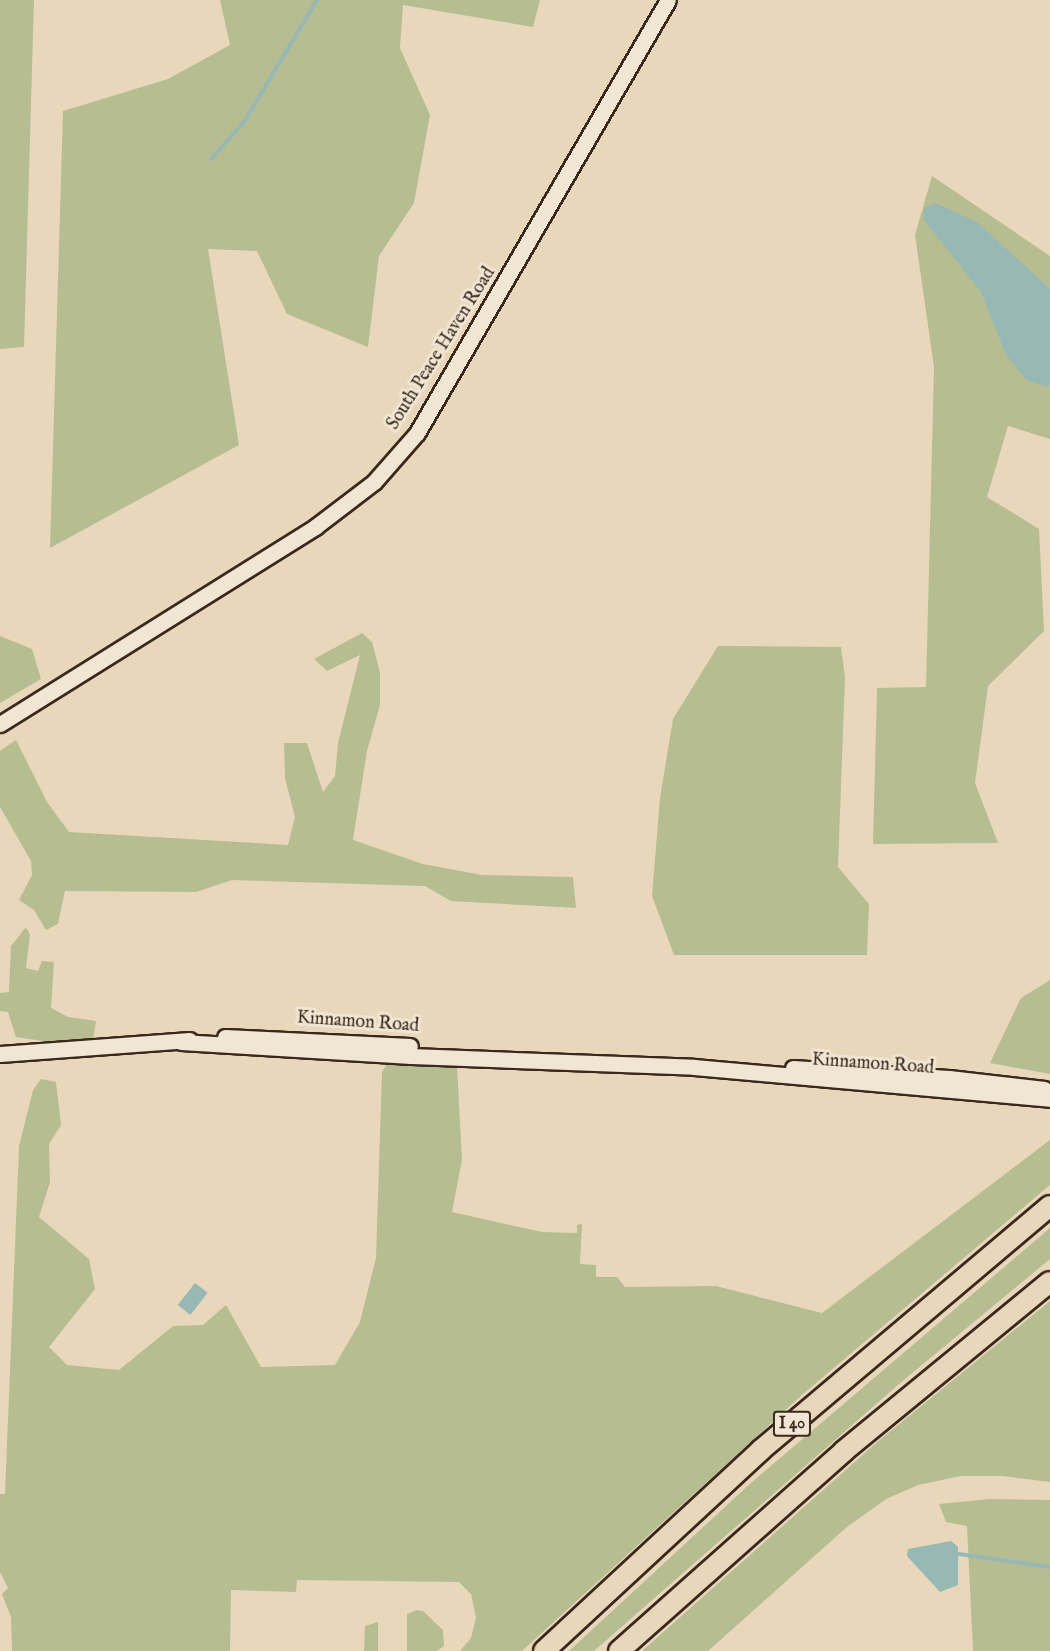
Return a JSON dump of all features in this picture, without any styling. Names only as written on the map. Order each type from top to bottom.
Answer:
[{"type":"highway","name":"I 40","points":[[543,1651],[761,1450],[1050,1206]]},
{"type":"highway","points":[[619,1651],[844,1451],[1050,1282]]},
{"type":"main road","name":"South Peace Haven Road","points":[[0,724],[315,527],[374,482],[417,433],[668,0]]},
{"type":"main road","name":"Kinnamon Road","points":[[1,1054],[181,1042],[411,1056],[880,1073],[1050,1090]]},
{"type":"main road","name":"Kinnamon Road","points":[[694,1067],[1050,1099]]},
{"type":"green space","points":[[0,0],[34,0],[24,347],[0,349]]},
{"type":"green space","points":[[220,0],[540,0],[533,27],[403,5],[400,48],[430,115],[414,203],[379,256],[368,347],[287,314],[257,251],[208,249],[239,445],[50,548],[63,111],[168,79],[230,45]]},
{"type":"green space","points":[[932,176],[1050,256],[1050,439],[1008,426],[987,497],[1039,529],[1044,631],[988,686],[975,783],[998,843],[873,844],[877,688],[926,687],[934,367],[915,235]]},
{"type":"green space","points":[[362,633],[372,642],[380,673],[380,705],[367,751],[353,840],[423,864],[482,875],[573,877],[576,908],[451,901],[425,886],[232,880],[196,892],[65,891],[58,924],[46,930],[34,910],[19,900],[32,875],[31,861],[0,807],[0,751],[16,740],[47,802],[69,832],[288,845],[295,817],[285,778],[284,743],[307,743],[323,792],[335,776],[338,743],[360,655],[327,671],[314,659]]},
{"type":"green space","points":[[0,636],[32,649],[41,679],[0,703]]},
{"type":"green space","points":[[718,646],[841,647],[845,678],[838,867],[869,904],[867,955],[674,955],[652,896],[660,798],[673,719]]},
{"type":"green space","points":[[26,927],[30,935],[26,968],[38,971],[42,961],[54,962],[51,1008],[68,1017],[96,1021],[93,1041],[63,1044],[16,1037],[8,1012],[0,1011],[0,993],[9,992],[11,946]]},
{"type":"green space","points":[[1050,980],[1050,1074],[990,1063],[1021,998]]},
{"type":"green space","points":[[390,1059],[450,1062],[457,1067],[462,1160],[452,1212],[542,1232],[577,1233],[577,1225],[582,1224],[580,1264],[596,1265],[596,1277],[617,1277],[625,1287],[716,1286],[822,1313],[1050,1140],[1050,1185],[803,1394],[522,1651],[460,1651],[471,1638],[476,1618],[471,1594],[459,1582],[297,1580],[296,1592],[231,1590],[230,1651],[12,1651],[11,1617],[2,1594],[8,1588],[0,1572],[0,1494],[5,1494],[19,1146],[33,1090],[41,1079],[56,1082],[61,1125],[49,1144],[50,1182],[39,1217],[89,1259],[95,1289],[49,1347],[67,1365],[119,1370],[173,1326],[203,1325],[226,1305],[261,1367],[335,1365],[360,1322],[376,1258],[382,1072]]},
{"type":"green space","points":[[1050,1228],[1050,1259],[899,1384],[594,1651],[569,1651],[752,1482]]},
{"type":"green space","points":[[1050,1301],[1050,1482],[1003,1476],[961,1476],[918,1485],[886,1499],[847,1527],[708,1651],[642,1651],[876,1443]]},
{"type":"green space","points":[[989,1499],[1050,1500],[1050,1651],[973,1651],[967,1526],[946,1522],[939,1504]]},
{"type":"green space","points":[[417,1610],[423,1611],[443,1630],[444,1646],[437,1651],[407,1651],[407,1614]]},
{"type":"green space","points":[[378,1622],[378,1651],[364,1651],[365,1626]]},
{"type":"water","points":[[935,203],[977,222],[1050,289],[1050,384],[1047,387],[1027,380],[1006,355],[981,292],[924,220],[924,208]]},
{"type":"water","points":[[195,1283],[208,1293],[190,1315],[178,1305]]},
{"type":"water","points":[[951,1541],[958,1547],[958,1585],[940,1592],[907,1556],[908,1549]]},
{"type":"waterway","points":[[211,159],[244,122],[317,0]]},
{"type":"waterway","points":[[959,1554],[1050,1567]]}]
